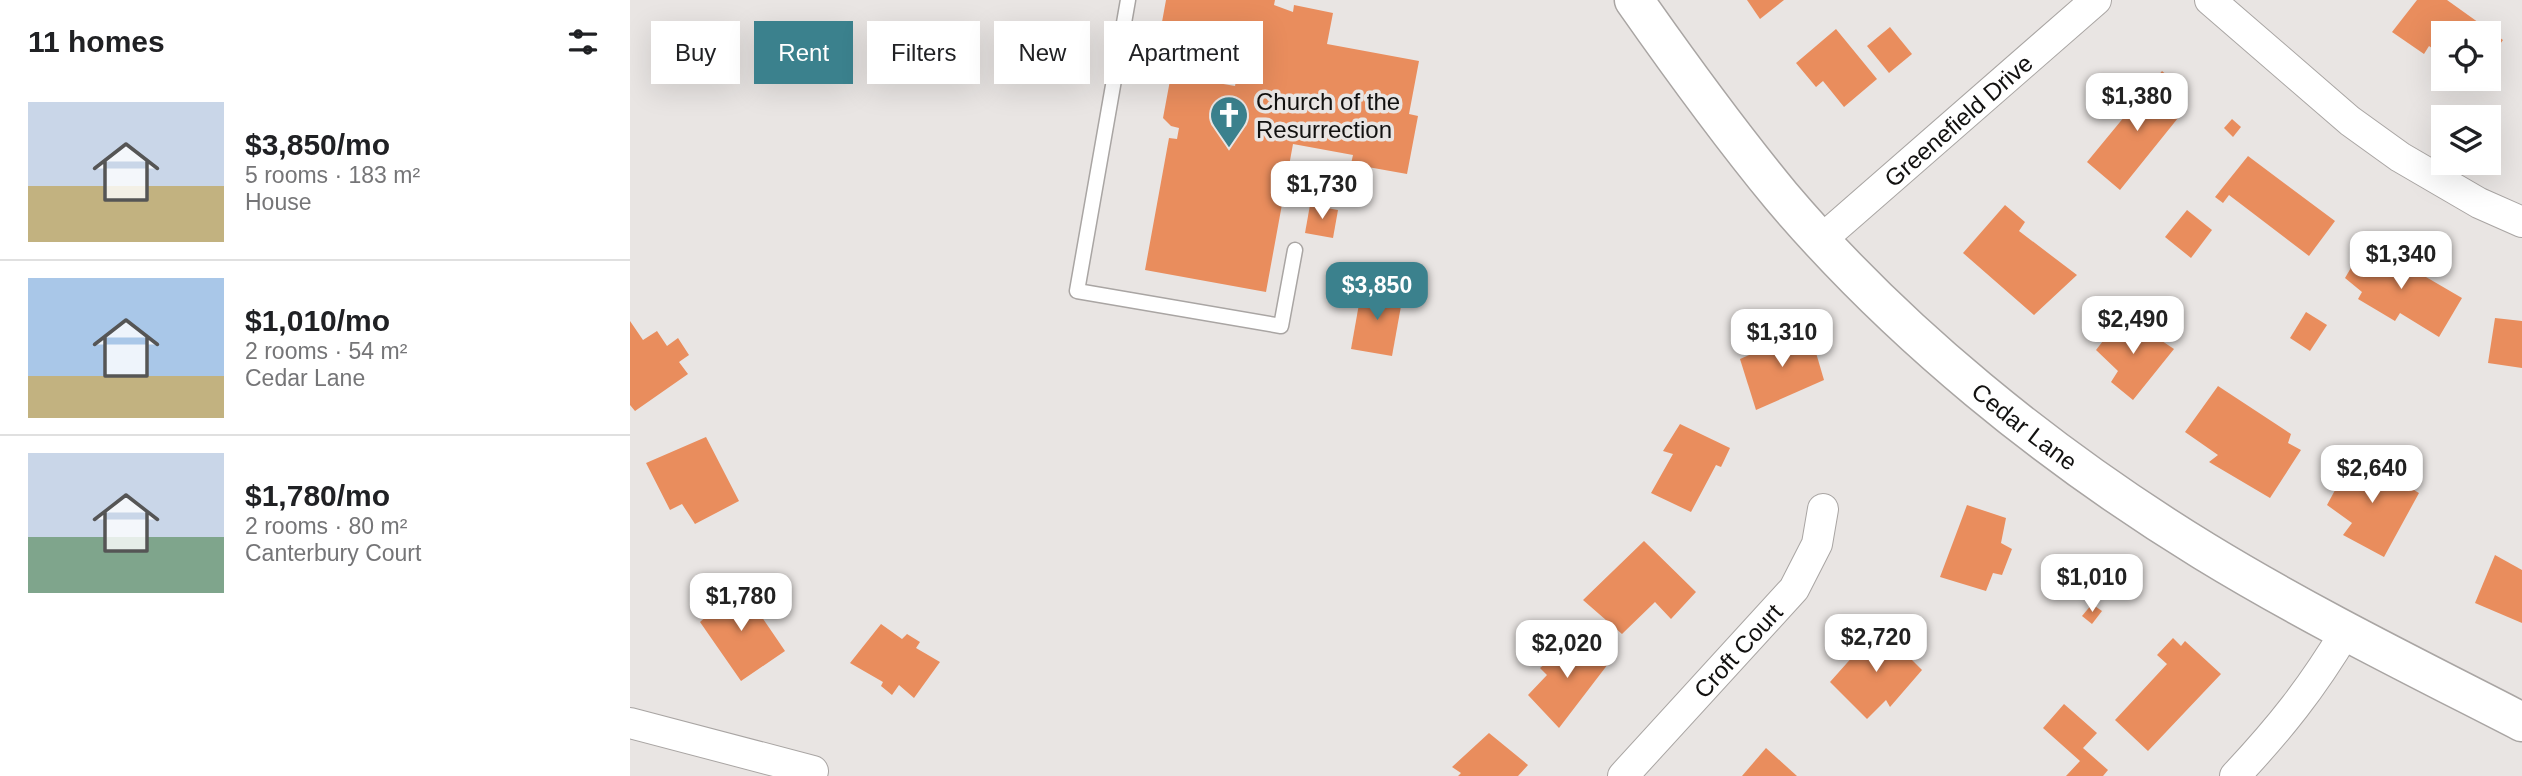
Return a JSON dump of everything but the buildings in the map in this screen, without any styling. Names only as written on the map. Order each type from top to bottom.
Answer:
[{"type":"main road","name":"Cedar Lane","points":[[1634,0],[1709,107],[1782,197],[1821,240],[1920,338],[2001,408],[2099,482],[2202,550],[2346,631],[2522,722]]},
{"type":"street","name":"Greenefield Drive","points":[[1821,240],[2095,0]]},
{"type":"street","points":[[2210,0],[2350,121],[2400,157],[2479,203],[2522,222]]},
{"type":"street","name":"Croft Court","points":[[1623,776],[1794,589],[1817,544],[1823,509]]},
{"type":"street","points":[[2235,776],[2282,725],[2320,674],[2346,631]]},
{"type":"street","points":[[630,723],[813,771]]},
{"type":"lane","points":[[1128,0],[1077,290],[1281,326],[1295,250]]},
{"type":"place","name":"Church of the Resurrection","points":[[1229,149]]}]
